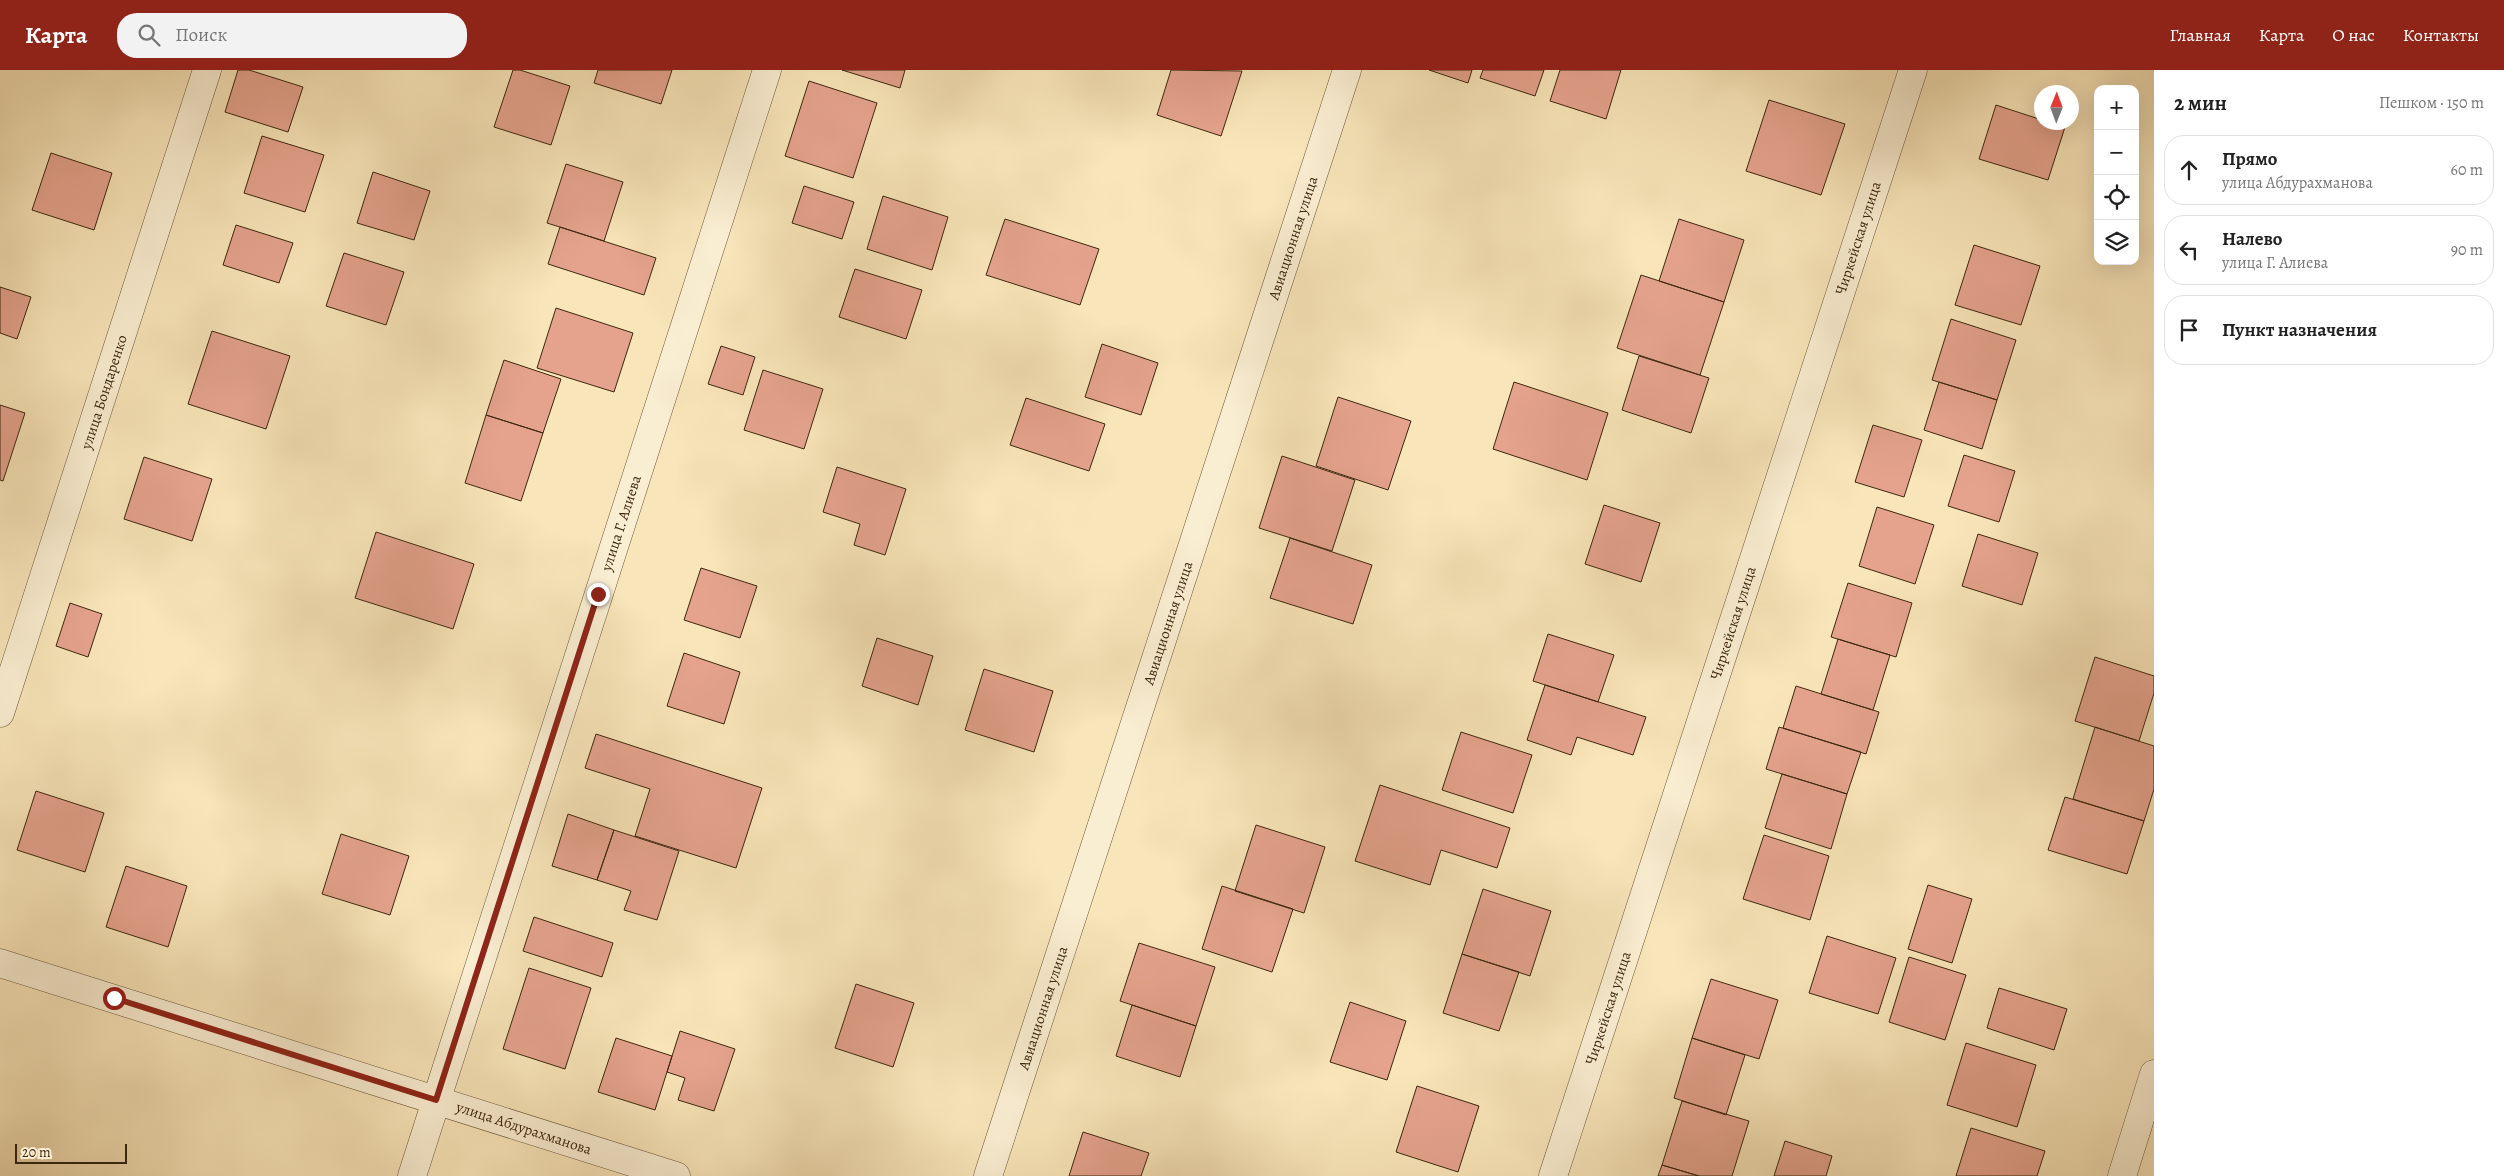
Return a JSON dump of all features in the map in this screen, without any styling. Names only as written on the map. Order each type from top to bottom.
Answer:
[{"type":"street","name":"улица Бондаренко","points":[[0,713],[207,70]]},
{"type":"street","name":"улица Г. Алиева","points":[[412,1176],[767,70]]},
{"type":"street","name":"Авиационная улица","points":[[988,1176],[1347,70]]},
{"type":"street","name":"Чиркейская улица","points":[[1553,1176],[1913,70]]},
{"type":"street","name":"улица Абдурахманова","points":[[0,963],[676,1176]]},
{"type":"street","points":[[2122,1176],[2154,1074]]},
{"type":"building","points":[[238,70],[249,70],[303,87],[288,132],[225,112]]},
{"type":"building","points":[[513,70],[520,70],[570,86],[551,145],[494,127]]},
{"type":"building","points":[[598,70],[672,70],[661,104],[594,83]]},
{"type":"building","points":[[842,70],[905,70],[900,88]]},
{"type":"building","points":[[1171,70],[1242,71],[1221,136],[1157,115]]},
{"type":"building","points":[[1429,70],[1472,70],[1468,83]]},
{"type":"building","points":[[1483,70],[1544,70],[1535,96],[1480,78]]},
{"type":"building","points":[[1560,70],[1621,70],[1606,119],[1550,101]]},
{"type":"building","points":[[809,81],[877,103],[853,178],[785,156]]},
{"type":"building","points":[[1769,100],[1845,124],[1821,195],[1746,171]]},
{"type":"building","points":[[1996,105],[2034,117],[2034,130],[2064,130],[2048,180],[1979,159]]},
{"type":"building","points":[[262,136],[324,155],[305,212],[244,193]]},
{"type":"building","points":[[51,153],[112,173],[94,230],[32,210]]},
{"type":"building","points":[[566,164],[623,182],[604,241],[547,223]]},
{"type":"building","points":[[373,172],[430,191],[414,240],[357,223]]},
{"type":"building","points":[[804,186],[854,202],[842,239],[792,223]]},
{"type":"building","points":[[883,196],[948,217],[932,270],[867,249]]},
{"type":"building","points":[[1005,219],[1099,249],[1080,305],[986,275]]},
{"type":"building","points":[[1679,219],[1744,240],[1724,302],[1659,281]]},
{"type":"building","points":[[236,225],[293,243],[279,283],[223,265]]},
{"type":"building","points":[[560,227],[656,258],[644,295],[548,264]]},
{"type":"building","points":[[1974,245],[2040,266],[2021,325],[1955,305]]},
{"type":"building","points":[[344,253],[404,272],[386,325],[326,306]]},
{"type":"building","points":[[855,269],[922,290],[906,339],[839,317]]},
{"type":"building","points":[[1641,275],[1724,302],[1700,375],[1617,348]]},
{"type":"building","points":[[0,287],[31,297],[17,339],[0,333]]},
{"type":"building","points":[[556,308],[633,333],[614,392],[537,368]]},
{"type":"building","points":[[1951,319],[2016,340],[1997,400],[1932,380]]},
{"type":"building","points":[[212,331],[290,356],[266,429],[188,404]]},
{"type":"building","points":[[1102,344],[1158,363],[1141,415],[1085,397]]},
{"type":"building","points":[[721,346],[755,357],[743,395],[708,384]]},
{"type":"building","points":[[1639,356],[1709,378],[1691,433],[1622,410]]},
{"type":"building","points":[[504,360],[561,379],[543,433],[486,415]]},
{"type":"building","points":[[763,370],[823,389],[804,449],[744,430]]},
{"type":"building","points":[[1514,382],[1608,413],[1587,480],[1493,449]]},
{"type":"building","points":[[1939,382],[1997,400],[1982,449],[1924,430]]},
{"type":"building","points":[[1338,397],[1411,421],[1388,490],[1316,466]]},
{"type":"building","points":[[1026,398],[1105,424],[1089,471],[1010,445]]},
{"type":"building","points":[[0,405],[25,413],[3,481],[0,480]]},
{"type":"building","points":[[486,415],[543,433],[521,501],[465,483]]},
{"type":"building","points":[[1873,425],[1922,440],[1904,497],[1855,482]]},
{"type":"building","points":[[1964,455],[2015,471],[1999,522],[1948,506]]},
{"type":"building","points":[[1282,456],[1355,480],[1332,551],[1259,528]]},
{"type":"building","points":[[144,457],[212,479],[192,541],[124,519]]},
{"type":"building","points":[[837,467],[906,489],[885,555],[854,545],[860,524],[823,512]]},
{"type":"building","points":[[1604,505],[1660,523],[1641,582],[1585,564]]},
{"type":"building","points":[[1877,507],[1934,525],[1915,584],[1859,566]]},
{"type":"building","points":[[376,532],[474,564],[453,629],[355,598]]},
{"type":"building","points":[[1978,534],[2038,553],[2022,605],[1962,586]]},
{"type":"building","points":[[1290,538],[1372,565],[1353,624],[1270,598]]},
{"type":"building","points":[[701,568],[757,586],[740,638],[684,620]]},
{"type":"building","points":[[1848,583],[1912,603],[1896,657],[1831,637]]},
{"type":"building","points":[[70,603],[102,614],[88,657],[56,646]]},
{"type":"building","points":[[1548,634],[1614,655],[1598,702],[1533,681]]},
{"type":"building","points":[[877,638],[933,656],[918,705],[862,686]]},
{"type":"building","points":[[1838,639],[1890,655],[1873,710],[1821,694]]},
{"type":"building","points":[[684,653],[740,672],[724,724],[667,706]]},
{"type":"building","points":[[2095,657],[2154,676],[2154,693],[2139,741],[2075,721]]},
{"type":"building","points":[[984,669],[1053,691],[1034,752],[965,730]]},
{"type":"building","points":[[1545,685],[1646,717],[1633,755],[1577,737],[1571,755],[1527,740]]},
{"type":"building","points":[[1796,686],[1879,712],[1866,754],[1783,728]]},
{"type":"building","points":[[1779,727],[1861,752],[1847,794],[1766,769]]},
{"type":"building","points":[[2095,727],[2154,746],[2154,789],[2144,821],[2073,799]]},
{"type":"building","points":[[1461,732],[1532,755],[1513,813],[1442,790]]},
{"type":"building","points":[[596,734],[762,788],[736,868],[635,836],[650,789],[585,768]]},
{"type":"building","points":[[1782,774],[1847,794],[1831,849],[1765,828]]},
{"type":"building","points":[[1380,785],[1510,828],[1497,868],[1441,850],[1430,885],[1355,861]]},
{"type":"building","points":[[36,791],[104,813],[85,872],[17,850]]},
{"type":"building","points":[[2065,797],[2144,821],[2127,874],[2048,850]]},
{"type":"building","points":[[568,814],[614,830],[597,880],[552,866]]},
{"type":"building","points":[[1256,825],[1325,847],[1304,913],[1235,891]]},
{"type":"building","points":[[614,830],[679,851],[657,920],[624,910],[631,891],[597,880]]},
{"type":"building","points":[[341,834],[409,856],[390,915],[322,894]]},
{"type":"building","points":[[1764,835],[1829,856],[1810,920],[1743,899]]},
{"type":"building","points":[[126,866],[187,886],[168,947],[106,927]]},
{"type":"building","points":[[1928,885],[1972,899],[1952,963],[1908,949]]},
{"type":"building","points":[[1222,886],[1293,909],[1272,972],[1202,949]]},
{"type":"building","points":[[1483,889],[1551,911],[1530,976],[1462,954]]},
{"type":"building","points":[[534,917],[613,943],[602,977],[523,951]]},
{"type":"building","points":[[1827,936],[1896,958],[1878,1014],[1809,993]]},
{"type":"building","points":[[1139,943],[1215,967],[1196,1026],[1120,1001]]},
{"type":"building","points":[[1462,954],[1519,972],[1499,1031],[1443,1013]]},
{"type":"building","points":[[1909,957],[1966,975],[1945,1040],[1889,1022]]},
{"type":"building","points":[[529,968],[591,988],[565,1069],[503,1049]]},
{"type":"building","points":[[1711,979],[1778,1000],[1759,1059],[1692,1038]]},
{"type":"building","points":[[856,984],[914,1003],[893,1067],[835,1048]]},
{"type":"building","points":[[1999,988],[2067,1009],[2054,1050],[1987,1028]]},
{"type":"building","points":[[1350,1002],[1406,1021],[1387,1080],[1330,1062]]},
{"type":"building","points":[[1132,1005],[1196,1026],[1180,1077],[1116,1056]]},
{"type":"building","points":[[680,1031],[735,1049],[714,1111],[678,1100],[685,1078],[667,1072]]},
{"type":"building","points":[[616,1038],[672,1056],[655,1110],[598,1092]]},
{"type":"building","points":[[1692,1038],[1745,1055],[1726,1115],[1674,1098]]},
{"type":"building","points":[[1966,1043],[2036,1065],[2017,1127],[1947,1105]]},
{"type":"building","points":[[1417,1086],[1479,1106],[1458,1172],[1396,1152]]},
{"type":"building","points":[[1682,1101],[1749,1121],[1732,1176],[1699,1176],[1662,1165]]},
{"type":"building","points":[[1971,1128],[2045,1151],[2037,1176],[1956,1176]]},
{"type":"building","points":[[1083,1132],[1149,1153],[1141,1176],[1069,1176]]},
{"type":"building","points":[[1785,1141],[1832,1156],[1826,1176],[1774,1176]]},
{"type":"building","points":[[1662,1165],[1699,1176],[1658,1176]]},
{"type":"route","points":[[114,998],[436,1100],[598,594]]}]
